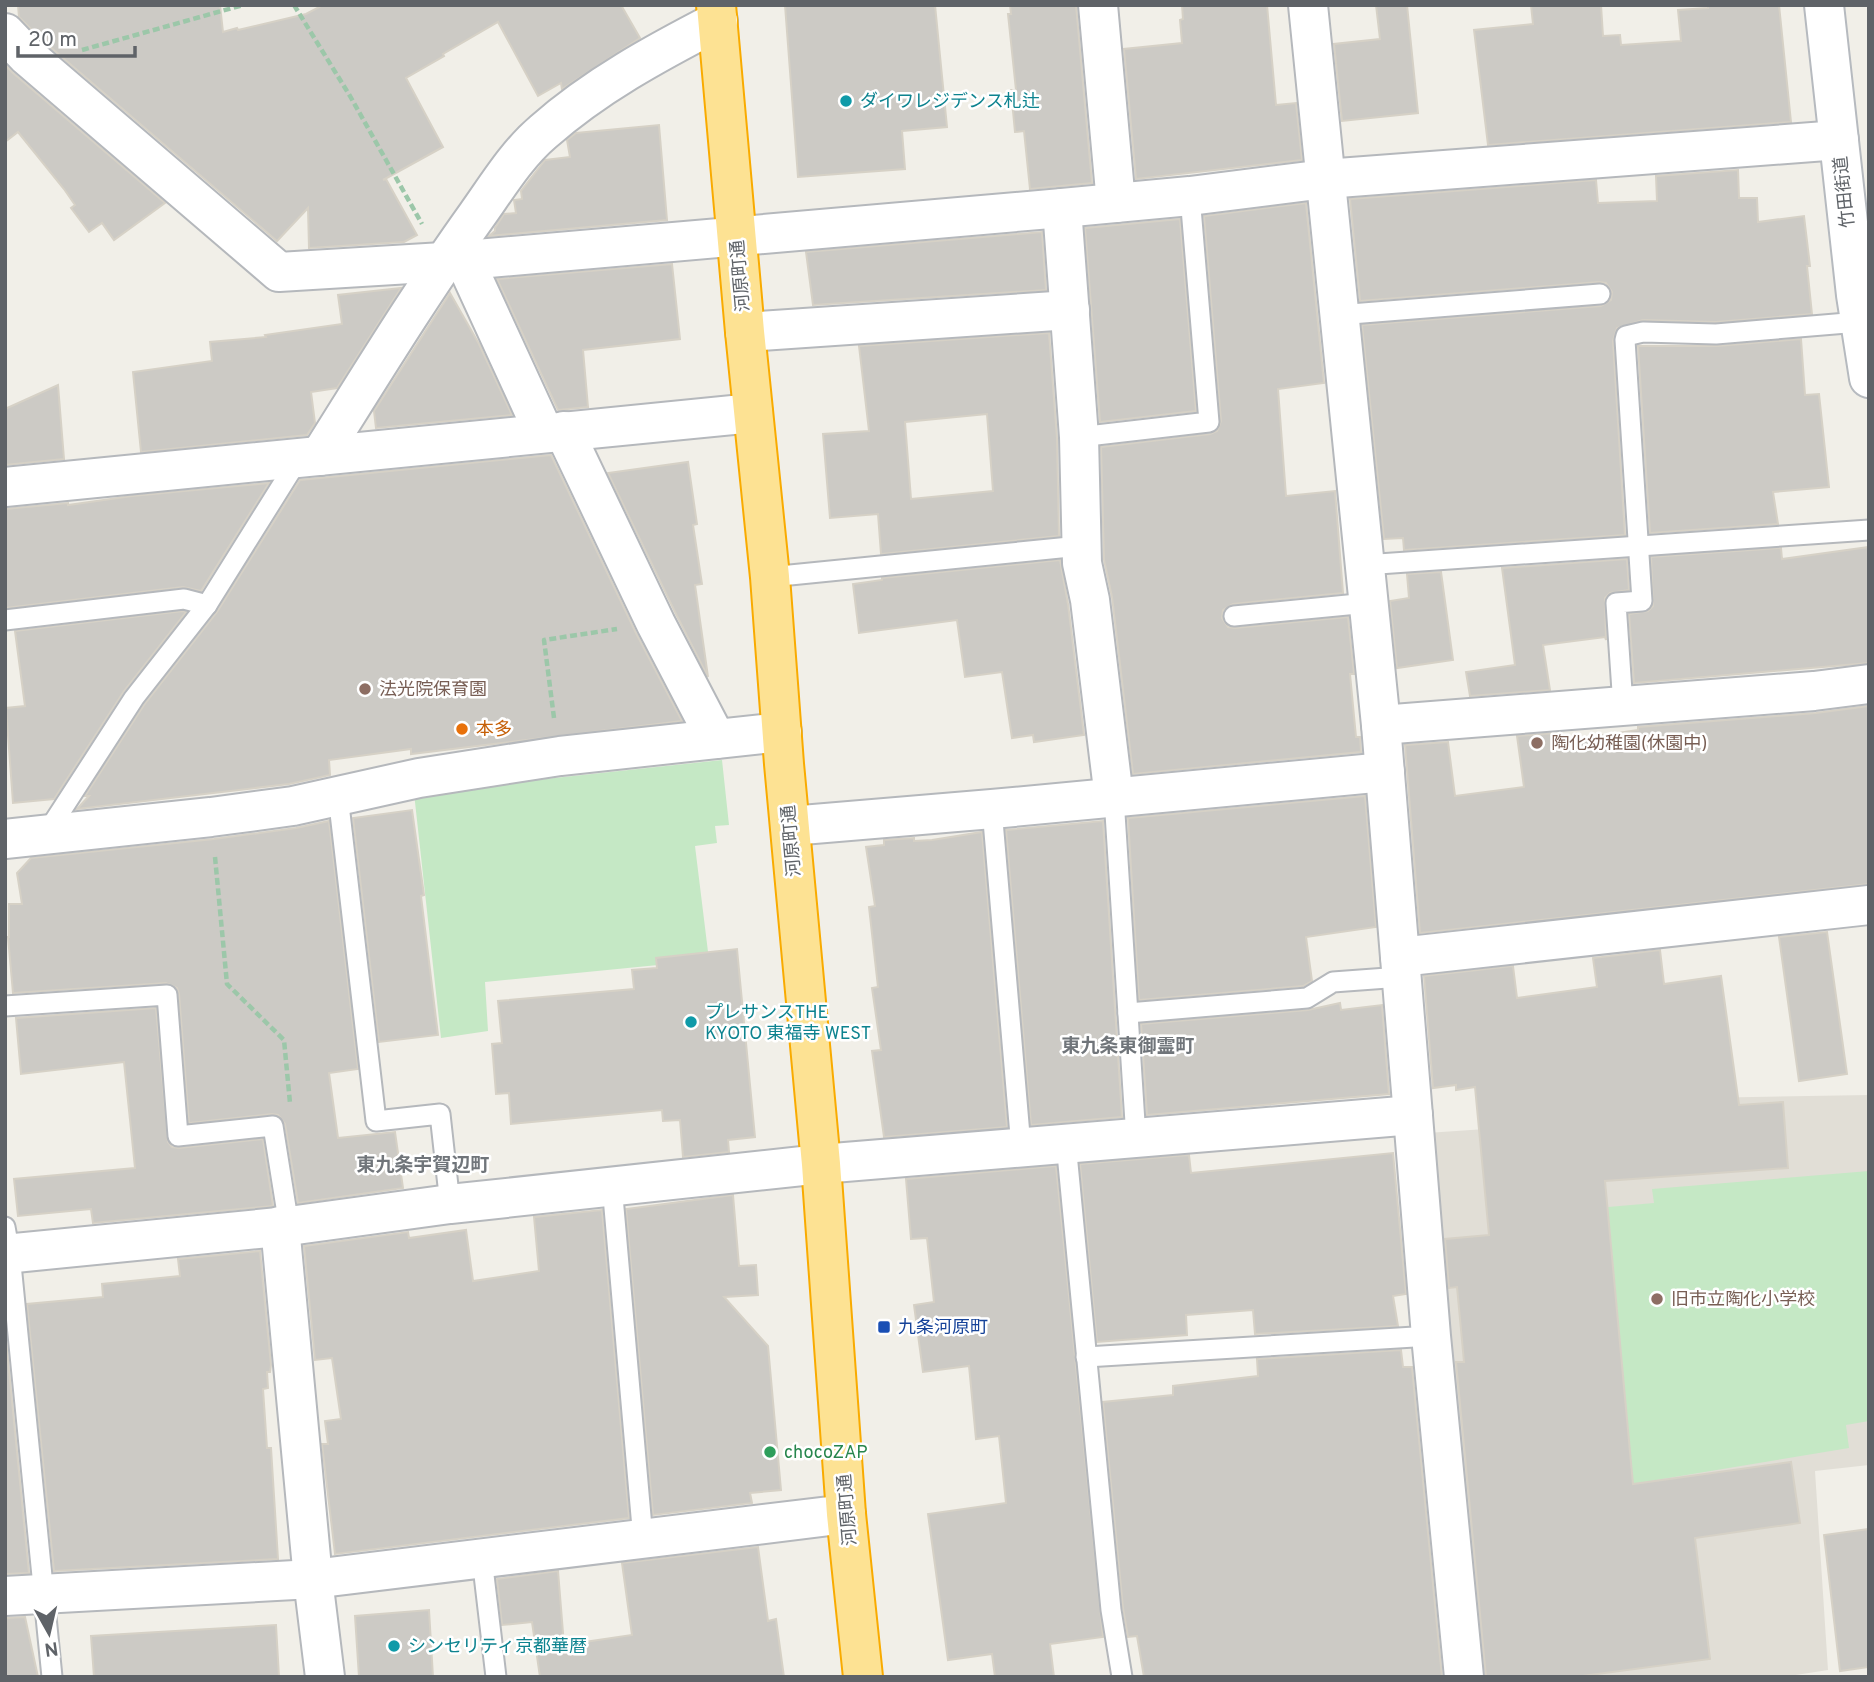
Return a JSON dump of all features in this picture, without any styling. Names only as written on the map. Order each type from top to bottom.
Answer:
[{"type":"highway","name":"河原町通","points":[[717,13],[770,577],[821,1164],[846,1514],[863,1677]]},
{"type":"street","points":[[1098,5],[1116,203]]},
{"type":"street","points":[[1308,5],[1381,724],[1431,1336],[1464,1677]]},
{"type":"street","name":"竹田街道","points":[[1830,6],[1839,140],[1859,322],[1869,378]]},
{"type":"street","points":[[309,457],[454,261],[514,164],[541,133],[595,90],[664,49],[717,13]]},
{"type":"street","points":[[19,55],[279,272],[454,261],[1062,208],[1190,196],[1325,179],[1839,140]]},
{"type":"street","points":[[1062,208],[1079,438],[1080,546],[1090,600],[1114,797]]},
{"type":"street","points":[[454,261],[554,432],[716,738]]},
{"type":"street","points":[[745,332],[1070,310]]},
{"type":"street","points":[[5,487],[753,413]]},
{"type":"street","points":[[1381,724],[1869,684]]},
{"type":"street","points":[[5,839],[293,806],[419,778],[560,756],[782,732]]},
{"type":"street","points":[[790,826],[1385,772]]},
{"type":"street","points":[[1401,967],[1869,905]]},
{"type":"street","points":[[7,1245],[285,1226],[612,1185],[821,1164],[1413,1115]]},
{"type":"street","points":[[285,1226],[313,1579],[325,1677]]},
{"type":"street","points":[[5,1596],[313,1579],[846,1514]]},
{"type":"lane","points":[[1079,438],[1209,422],[1190,196]]},
{"type":"lane","points":[[1338,315],[1600,294]]},
{"type":"lane","points":[[1623,706],[1616,603],[1642,601],[1626,336],[1643,332],[1716,334],[1859,322]]},
{"type":"lane","points":[[46,835],[134,698],[207,605],[309,457]]},
{"type":"lane","points":[[1364,565],[1869,530]]},
{"type":"lane","points":[[770,577],[1080,546]]},
{"type":"lane","points":[[5,621],[184,599],[207,605]]},
{"type":"lane","points":[[1234,616],[1368,603]]},
{"type":"lane","points":[[338,796],[376,1121],[440,1114],[450,1204]]},
{"type":"lane","points":[[1114,797],[1136,1138]]},
{"type":"lane","points":[[992,809],[1021,1147]]},
{"type":"lane","points":[[1128,1013],[1307,998],[1332,982],[1401,967]]},
{"type":"lane","points":[[5,1006],[167,995],[178,1136],[274,1126],[285,1226]]},
{"type":"lane","points":[[1066,1143],[1111,1610],[1122,1677]]},
{"type":"lane","points":[[612,1185],[643,1539]]},
{"type":"lane","points":[[7,1245],[52,1677]]},
{"type":"lane","points":[[1086,1357],[1431,1336]]},
{"type":"lane","points":[[482,1558],[496,1677]]},
{"type":"path","points":[[19,55],[243,5]]},
{"type":"path","points":[[294,5],[454,261]]},
{"type":"path","points":[[560,756],[544,640],[656,624]]},
{"type":"path","points":[[211,817],[227,984],[284,1040],[292,1121],[274,1126]]},
{"type":"shaded area","name":"旧市立陶化小学校","points":[[1869,1095],[1869,1465],[1815,1471],[1828,1670],[1783,1677],[1485,1677],[1427,1133],[1500,1128],[1698,1098]]},
{"type":"green space","points":[[722,760],[729,825],[715,826],[717,843],[695,846],[709,960],[485,982],[488,1031],[441,1038],[414,793]]},
{"type":"green space","points":[[1869,1171],[1869,1421],[1846,1425],[1849,1448],[1626,1485],[1629,1435],[1608,1207],[1654,1203],[1652,1189]]},
{"type":"building","points":[[18,5],[220,5],[223,32],[306,14],[323,5],[621,5],[640,38],[562,89],[561,83],[538,96],[498,22],[443,54],[444,56],[406,78],[443,147],[383,180],[386,179],[417,235],[404,242],[309,248],[308,208],[277,241],[42,40],[19,17]]},
{"type":"building","name":"ダイワレジデンス札辻","points":[[785,5],[935,5],[947,127],[902,131],[905,169],[798,177]]},
{"type":"building","points":[[1010,5],[1076,5],[1092,183],[1030,189],[1024,131],[1015,132],[1011,90],[1016,90],[1008,14],[1011,14]]},
{"type":"building","points":[[1182,5],[1267,5],[1276,105],[1296,103],[1302,160],[1136,179],[1124,49],[1182,43]]},
{"type":"building","points":[[1376,5],[1407,5],[1418,113],[1342,121],[1334,44],[1380,39]]},
{"type":"building","points":[[1531,5],[1601,5],[1603,36],[1620,35],[1621,45],[1681,41],[1678,10],[1708,8],[1708,5],[1779,5],[1791,122],[1488,145],[1474,30],[1533,24]]},
{"type":"building","points":[[5,65],[165,203],[114,240],[102,223],[89,232],[71,208],[75,205],[64,189],[18,132],[5,142]]},
{"type":"building","points":[[659,125],[667,220],[489,236],[495,231],[504,214],[516,213],[514,200],[522,199],[521,191],[545,160],[570,157],[567,140],[576,133]]},
{"type":"building","points":[[1738,170],[1739,198],[1757,198],[1758,222],[1804,216],[1812,314],[1716,322],[1643,320],[1617,328],[1613,341],[1625,535],[1404,550],[1403,538],[1384,539],[1362,325],[1601,306],[1611,300],[1612,292],[1606,283],[1599,282],[1360,301],[1350,199],[1596,180],[1598,203],[1657,201],[1656,176]]},
{"type":"building","points":[[1306,203],[1324,383],[1278,389],[1286,496],[1335,491],[1343,593],[1233,604],[1223,610],[1222,618],[1228,627],[1235,628],[1348,617],[1354,674],[1350,674],[1356,737],[1360,737],[1361,752],[1133,774],[1112,597],[1104,560],[1101,447],[1217,431],[1221,421],[1204,216]]},
{"type":"building","points":[[1180,219],[1196,411],[1100,422],[1085,228]]},
{"type":"building","points":[[1042,232],[1046,290],[813,305],[806,252]]},
{"type":"building","points":[[672,264],[680,339],[583,350],[588,407],[558,410],[497,279]]},
{"type":"building","points":[[401,288],[337,388],[311,392],[315,423],[307,435],[141,452],[133,372],[212,361],[210,342],[266,337],[265,335],[342,324],[338,295]]},
{"type":"building","points":[[450,293],[479,344],[512,415],[376,428],[374,411]]},
{"type":"building","points":[[1049,333],[1057,438],[1059,536],[881,554],[878,514],[830,518],[823,434],[869,431],[859,346]],"holes":[[[987,414],[993,491],[911,499],[905,422]]]},
{"type":"building","points":[[1801,339],[1805,395],[1819,394],[1829,487],[1773,492],[1778,524],[1650,533],[1638,346],[1717,346]]},
{"type":"building","points":[[58,385],[64,459],[5,465],[5,409]]},
{"type":"building","points":[[551,455],[636,633],[682,721],[411,754],[411,749],[329,760],[330,775],[289,784],[77,809],[89,796],[85,796],[144,705],[217,612],[300,480]]},
{"type":"building","points":[[688,462],[697,524],[693,525],[702,584],[695,585],[708,677],[608,473]]},
{"type":"building","points":[[269,483],[201,591],[183,587],[5,608],[5,509],[68,505]]},
{"type":"building","points":[[1869,547],[1869,663],[1634,683],[1629,614],[1648,611],[1653,606],[1651,557],[1781,548],[1782,559]]},
{"type":"building","points":[[1627,559],[1629,590],[1610,593],[1605,598],[1606,640],[1605,637],[1543,645],[1550,690],[1470,696],[1466,672],[1515,665],[1502,568]]},
{"type":"building","points":[[1060,560],[1084,735],[1034,742],[1033,735],[1012,738],[1002,672],[965,677],[957,620],[859,633],[853,584],[882,578]]},
{"type":"building","points":[[1441,572],[1453,660],[1397,668],[1390,601],[1409,598],[1407,574]]},
{"type":"building","points":[[186,612],[124,691],[54,799],[13,803],[6,708],[25,706],[15,631]]},
{"type":"building","points":[[1869,706],[1869,884],[1420,933],[1405,745],[1448,742],[1455,796],[1524,787],[1517,736],[1556,733],[1557,742],[1638,730],[1638,727],[1816,713]]},
{"type":"building","points":[[1365,796],[1376,927],[1306,937],[1312,981],[1303,986],[1139,1000],[1128,818]]},
{"type":"building","points":[[412,810],[424,895],[421,896],[438,1035],[379,1042],[353,818]]},
{"type":"building","points":[[329,821],[358,1069],[329,1073],[338,1138],[395,1132],[403,1188],[298,1203],[285,1124],[278,1115],[189,1123],[177,988],[166,983],[13,993],[8,937],[9,904],[22,904],[17,873],[31,858],[214,839]]},
{"type":"building","points":[[1103,821],[1122,1117],[1031,1125],[1006,830]]},
{"type":"building","points":[[982,832],[1007,1127],[884,1137],[872,1051],[881,1050],[872,988],[878,987],[869,907],[875,906],[866,847],[884,845],[884,840],[932,840]]},
{"type":"building","points":[[1827,932],[1847,1074],[1799,1081],[1779,937]]},
{"type":"building","points":[[737,949],[755,1137],[728,1140],[729,1152],[683,1157],[680,1120],[663,1121],[662,1110],[511,1124],[509,1093],[496,1094],[492,1044],[502,1043],[498,1001],[634,989],[632,970],[657,968],[656,958]]},
{"type":"building","points":[[1660,950],[1664,984],[1721,976],[1739,1105],[1783,1102],[1788,1168],[1605,1181],[1633,1484],[1791,1462],[1800,1523],[1695,1538],[1710,1659],[1575,1677],[1486,1677],[1456,1362],[1464,1362],[1457,1287],[1449,1288],[1445,1239],[1489,1235],[1475,1087],[1456,1090],[1456,1085],[1433,1088],[1424,976],[1513,966],[1517,998],[1597,987],[1593,958]]},
{"type":"building","points":[[1340,1003],[1341,1010],[1382,1005],[1389,1094],[1147,1115],[1141,1024],[1308,1010]]},
{"type":"building","points":[[156,1008],[168,1142],[172,1147],[179,1148],[263,1139],[273,1206],[93,1223],[91,1209],[18,1216],[14,1179],[135,1168],[124,1062],[21,1074],[16,1018]]},
{"type":"building","points":[[1393,1153],[1406,1294],[1393,1296],[1398,1326],[1255,1334],[1253,1310],[1186,1315],[1187,1335],[1097,1342],[1080,1164],[1189,1155],[1191,1173]]},
{"type":"building","points":[[1056,1166],[1103,1637],[1050,1644],[1054,1677],[995,1677],[992,1654],[948,1660],[928,1514],[1006,1503],[999,1436],[976,1439],[969,1366],[923,1372],[914,1305],[934,1302],[927,1238],[911,1239],[906,1179]]},
{"type":"building","points":[[733,1195],[739,1266],[756,1265],[758,1295],[724,1297],[768,1346],[781,1490],[750,1493],[752,1503],[653,1515],[626,1209]]},
{"type":"building","points":[[602,1210],[629,1518],[335,1554],[322,1444],[328,1444],[325,1421],[341,1419],[332,1358],[315,1360],[304,1246],[408,1232],[409,1238],[466,1230],[473,1281],[539,1271],[534,1217]]},
{"type":"building","points":[[260,1251],[271,1365],[270,1372],[267,1372],[268,1388],[263,1389],[267,1448],[271,1448],[278,1559],[54,1571],[27,1304],[103,1297],[102,1284],[180,1276],[178,1259]]},
{"type":"building","points":[[5,1330],[29,1573],[5,1574]]},
{"type":"building","points":[[1401,1350],[1403,1367],[1412,1367],[1442,1677],[1144,1677],[1137,1636],[1128,1637],[1123,1608],[1103,1402],[1173,1395],[1173,1386],[1258,1376],[1257,1359]]},
{"type":"building","points":[[1869,1529],[1869,1667],[1840,1671],[1824,1535]]},
{"type":"building","points":[[758,1547],[768,1621],[776,1619],[784,1677],[540,1677],[532,1622],[502,1625],[497,1579],[558,1571],[564,1645],[632,1635],[622,1563]]},
{"type":"building","name":"シンセリティ京都華暦","points":[[429,1610],[433,1677],[359,1677],[355,1616]]},
{"type":"building","points":[[25,1617],[38,1677],[5,1677],[5,1618]]},
{"type":"building","points":[[276,1625],[279,1677],[94,1677],[91,1636]]},
{"type":"place","name":"ダイワレジデンス札辻","points":[[846,101]]},
{"type":"place","name":"法光院保育園","points":[[365,689]]},
{"type":"place","name":"本多","points":[[462,729]]},
{"type":"place","name":"陶化幼稚園(休園中)","points":[[1537,743]]},
{"type":"place","name":"プレサンスTHE KYOTO 東福寺 WEST","points":[[691,1022]]},
{"type":"place","name":"旧市立陶化小学校","points":[[1657,1299]]},
{"type":"place","name":"九条河原町","points":[[884,1327]]},
{"type":"place","name":"chocoZAP","points":[[770,1452]]},
{"type":"place","name":"シンセリティ京都華暦","points":[[394,1646]]},
{"type":"district","name":"東九条東御霊町","points":[[1128,1045]]},
{"type":"district","name":"東九条宇賀辺町","points":[[423,1164]]}]
